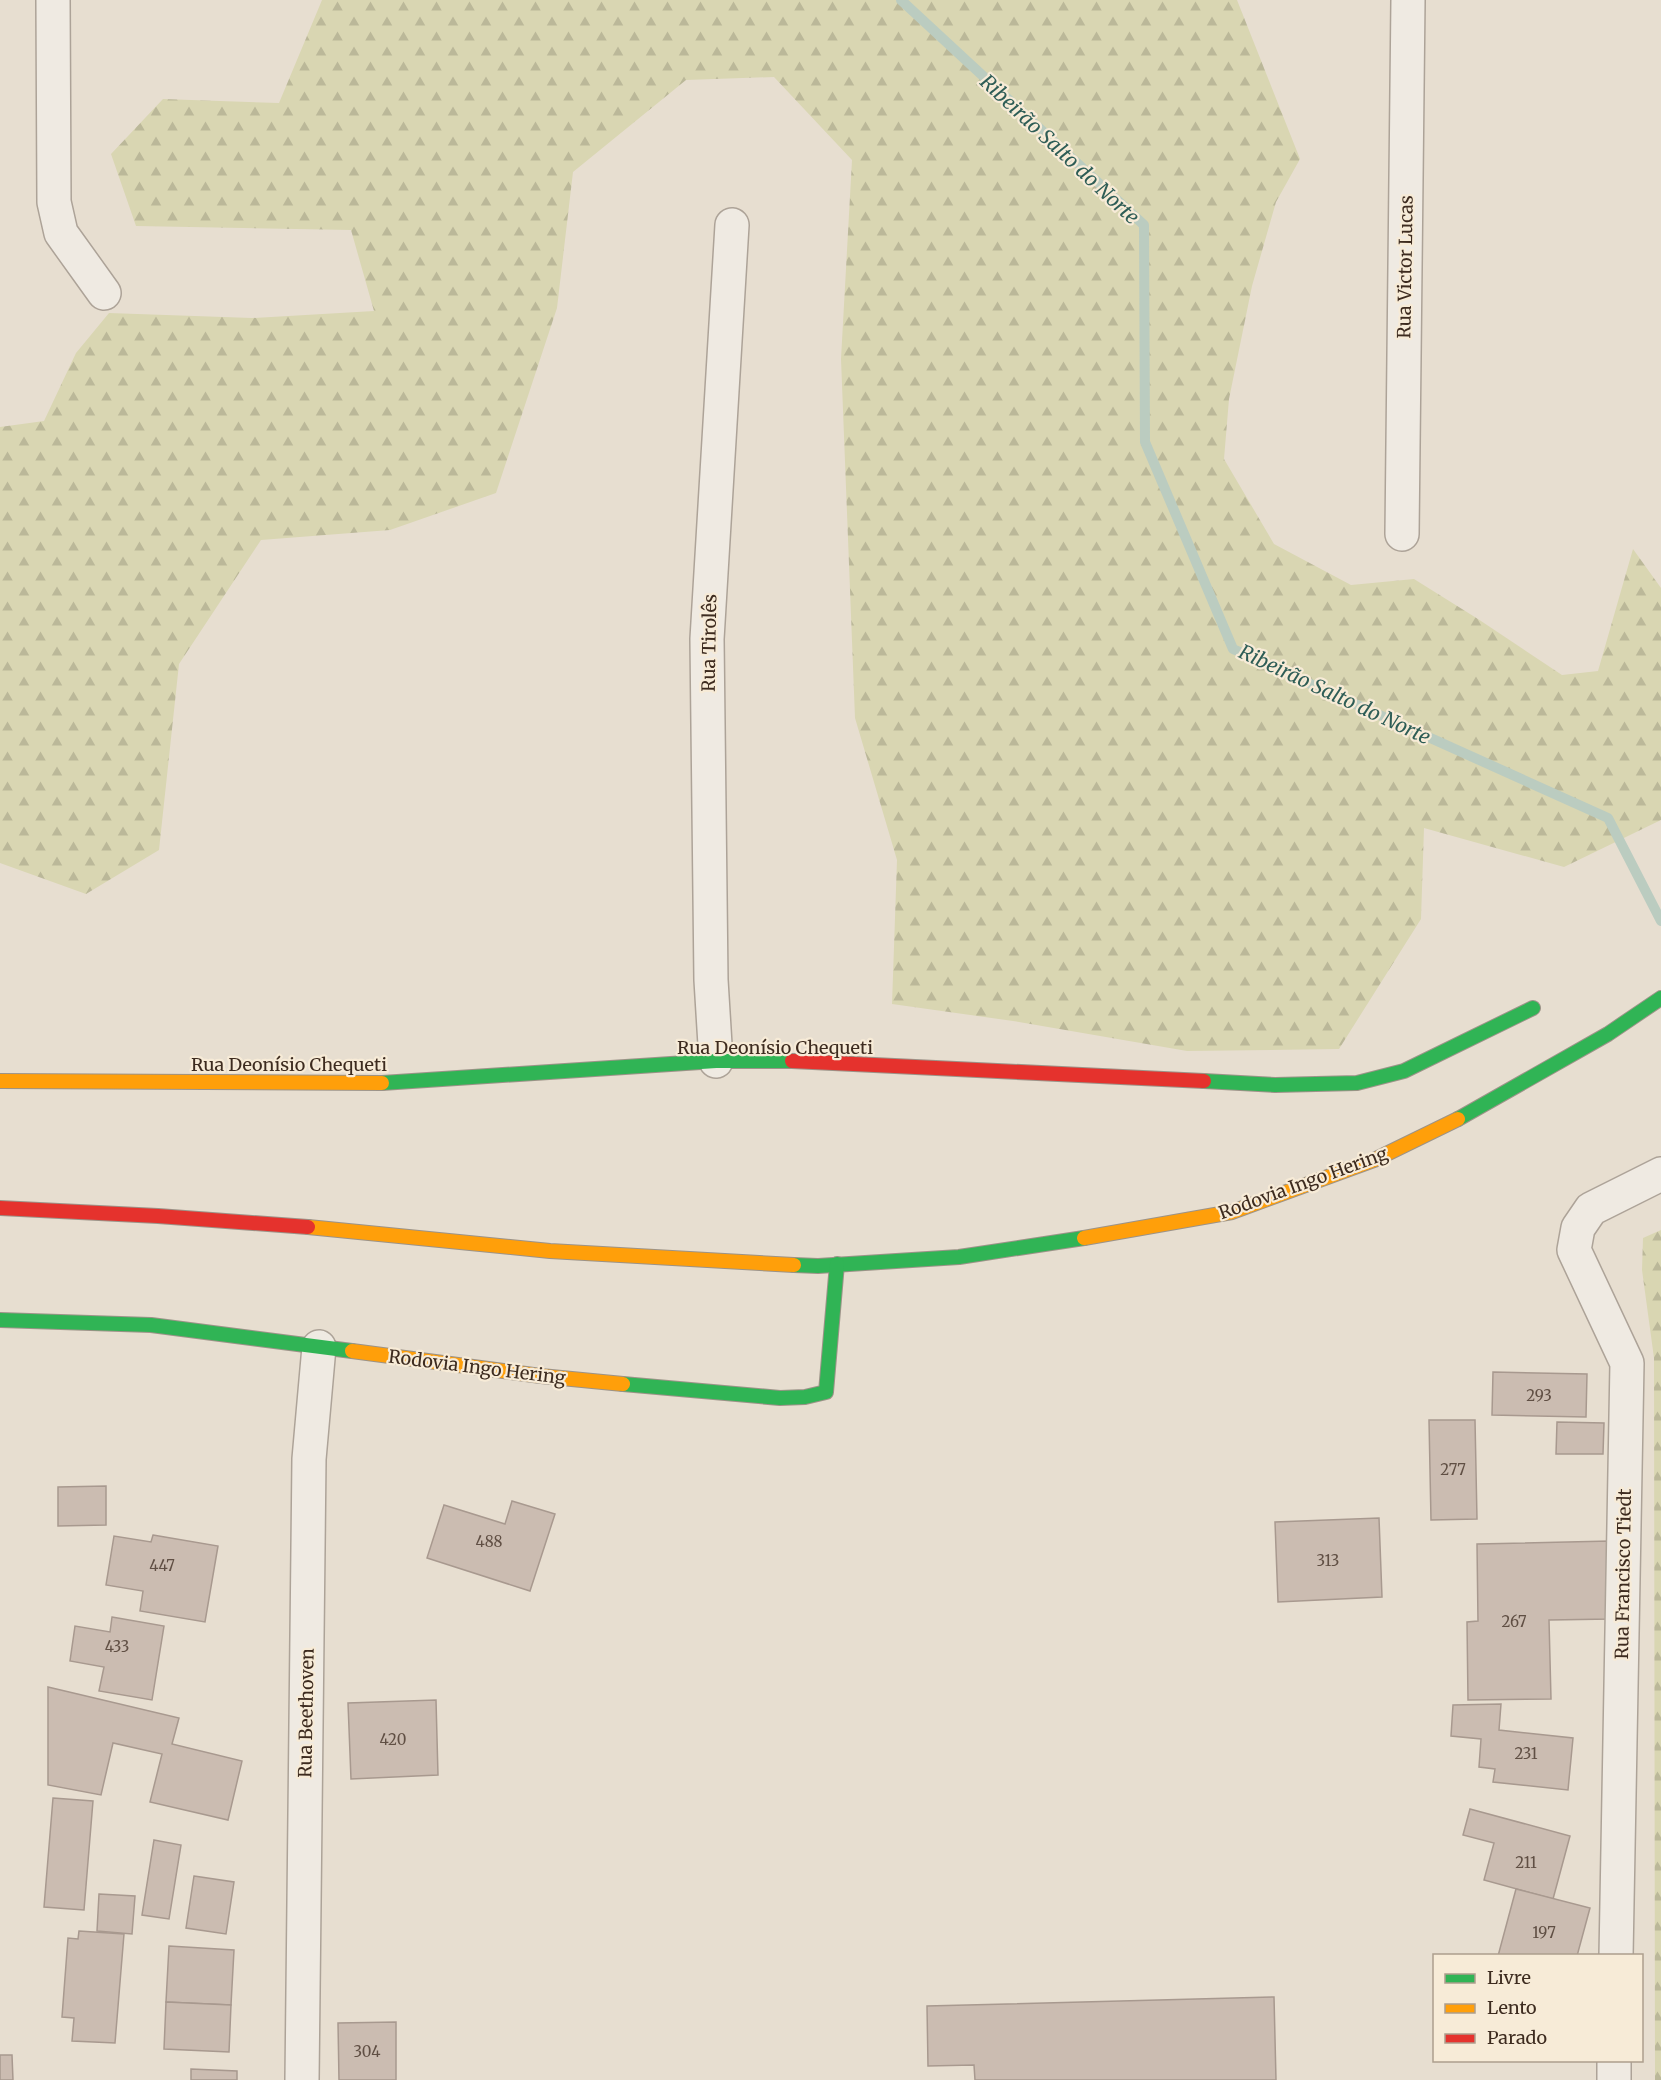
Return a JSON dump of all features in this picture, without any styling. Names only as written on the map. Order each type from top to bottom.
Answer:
[{"type":"main road","name":"Rodovia Ingo Hering","points":[[0,1208],[309,1227],[550,1251],[818,1266],[959,1257],[1232,1212],[1374,1160],[1444,1127],[1608,1034],[1661,998]]},
{"type":"main road","name":"Rua Deonísio Chequeti","points":[[0,1081],[377,1083],[716,1061],[785,1061],[1036,1071],[1275,1085],[1357,1083],[1404,1071],[1533,1008]]},
{"type":"main road","name":"Rodovia Ingo Hering","points":[[0,1320],[151,1325],[541,1376],[780,1398],[805,1398],[826,1392],[837,1264]]},
{"type":"street","points":[[53,0],[54,202],[61,233],[104,293]]},
{"type":"street","name":"Rua Victor Lucas","points":[[1402,534],[1408,0]]},
{"type":"street","name":"Rua Tirolês","points":[[716,1061],[711,980],[707,639],[732,225]]},
{"type":"street","name":"Rua Francisco Tiedt","points":[[1616,1954],[1627,1363],[1574,1250],[1578,1228],[1592,1209],[1655,1177]]},
{"type":"street","name":"Rua Beethoven","points":[[302,2080],[309,1459],[319,1347]]},
{"type":"street","points":[[1614,2062],[1614,2080]]},
{"type":"green space","points":[[322,0],[1237,0],[1300,159],[1276,202],[1252,286],[1229,399],[1224,459],[1274,544],[1351,585],[1414,579],[1562,675],[1598,671],[1633,549],[1661,588],[1661,820],[1564,867],[1424,828],[1421,919],[1339,1049],[1187,1051],[1013,1021],[892,1004],[897,860],[855,718],[841,359],[852,160],[774,77],[686,80],[573,172],[557,308],[496,493],[390,530],[261,540],[179,664],[159,850],[86,894],[0,863],[0,427],[44,421],[76,353],[109,313],[252,318],[374,311],[351,230],[136,226],[111,154],[163,99],[279,103]]},
{"type":"green space","points":[[1661,1230],[1661,2080],[1655,2080],[1654,1358],[1642,1270],[1643,1238]]},
{"type":"building","points":[[1493,1372],[1587,1374],[1586,1417],[1492,1415]]},
{"type":"building","points":[[1429,1420],[1475,1420],[1477,1519],[1431,1520]]},
{"type":"building","points":[[1557,1422],[1604,1423],[1603,1454],[1556,1454]]},
{"type":"building","points":[[106,1486],[106,1525],[58,1526],[58,1487]]},
{"type":"building","points":[[512,1501],[555,1514],[530,1591],[427,1558],[444,1505],[505,1524]]},
{"type":"building","points":[[1379,1518],[1382,1597],[1278,1602],[1275,1522]]},
{"type":"building","points":[[153,1535],[218,1546],[205,1622],[140,1611],[143,1591],[106,1585],[114,1536],[151,1542]]},
{"type":"building","points":[[1610,1541],[1611,1619],[1549,1620],[1551,1699],[1468,1700],[1467,1622],[1478,1621],[1477,1544]]},
{"type":"building","points":[[112,1617],[164,1626],[152,1700],[99,1691],[104,1667],[70,1661],[75,1626],[110,1632]]},
{"type":"building","points":[[48,1687],[179,1718],[172,1744],[242,1761],[228,1820],[150,1802],[162,1754],[113,1743],[101,1795],[48,1785]]},
{"type":"building","points":[[436,1700],[438,1775],[351,1779],[348,1703]]},
{"type":"building","points":[[1501,1704],[1499,1730],[1573,1738],[1568,1790],[1493,1782],[1495,1769],[1479,1767],[1481,1739],[1451,1736],[1453,1705]]},
{"type":"building","points":[[53,1798],[93,1801],[84,1910],[44,1907]]},
{"type":"building","points":[[1470,1809],[1570,1836],[1553,1899],[1484,1880],[1494,1843],[1463,1835]]},
{"type":"building","points":[[154,1840],[181,1845],[169,1919],[142,1915]]},
{"type":"building","points":[[194,1876],[234,1882],[226,1934],[186,1928]]},
{"type":"building","points":[[1516,1889],[1590,1908],[1578,1954],[1499,1954]]},
{"type":"building","points":[[99,1894],[135,1896],[132,1934],[97,1931]]},
{"type":"building","points":[[79,1931],[124,1934],[115,2043],[72,2041],[74,2018],[62,2017],[68,1938],[78,1939]]},
{"type":"building","points":[[169,1946],[234,1950],[231,2005],[166,2002]]},
{"type":"building","points":[[1274,1997],[1276,2080],[975,2080],[974,2065],[928,2066],[927,2006]]},
{"type":"building","points":[[166,2002],[231,2005],[229,2052],[164,2049]]},
{"type":"building","points":[[396,2022],[396,2080],[339,2080],[338,2023]]},
{"type":"building","points":[[0,2055],[12,2055],[13,2080],[0,2080]]},
{"type":"building","points":[[191,2069],[237,2071],[237,2080],[191,2080]]},
{"type":"waterway","name":"Ribeirão Salto do Norte","points":[[901,0],[1144,225],[1145,442],[1233,649],[1608,818],[1661,921]]},
{"type":"traffic: fast","points":[[1458,1119],[1608,1034],[1661,998]]},
{"type":"traffic: fast","points":[[1204,1081],[1275,1085],[1357,1083],[1404,1071],[1533,1008]]},
{"type":"traffic: fast","points":[[382,1083],[716,1061],[792,1061]]},
{"type":"traffic: fast","points":[[794,1265],[818,1266],[959,1257],[1084,1238]]},
{"type":"traffic: fast","points":[[623,1384],[780,1398],[805,1397],[826,1392],[837,1264]]},
{"type":"traffic: fast","points":[[0,1320],[151,1325],[352,1351]]},
{"type":"traffic: slow","points":[[0,1081],[382,1083]]},
{"type":"traffic: slow","points":[[1084,1238],[1232,1212],[1374,1160],[1458,1119]]},
{"type":"traffic: slow","points":[[308,1227],[550,1251],[794,1265]]},
{"type":"traffic: slow","points":[[352,1351],[541,1376],[623,1384]]},
{"type":"traffic: jam","points":[[792,1061],[1204,1081]]},
{"type":"traffic: jam","points":[[0,1208],[308,1227]]}]
